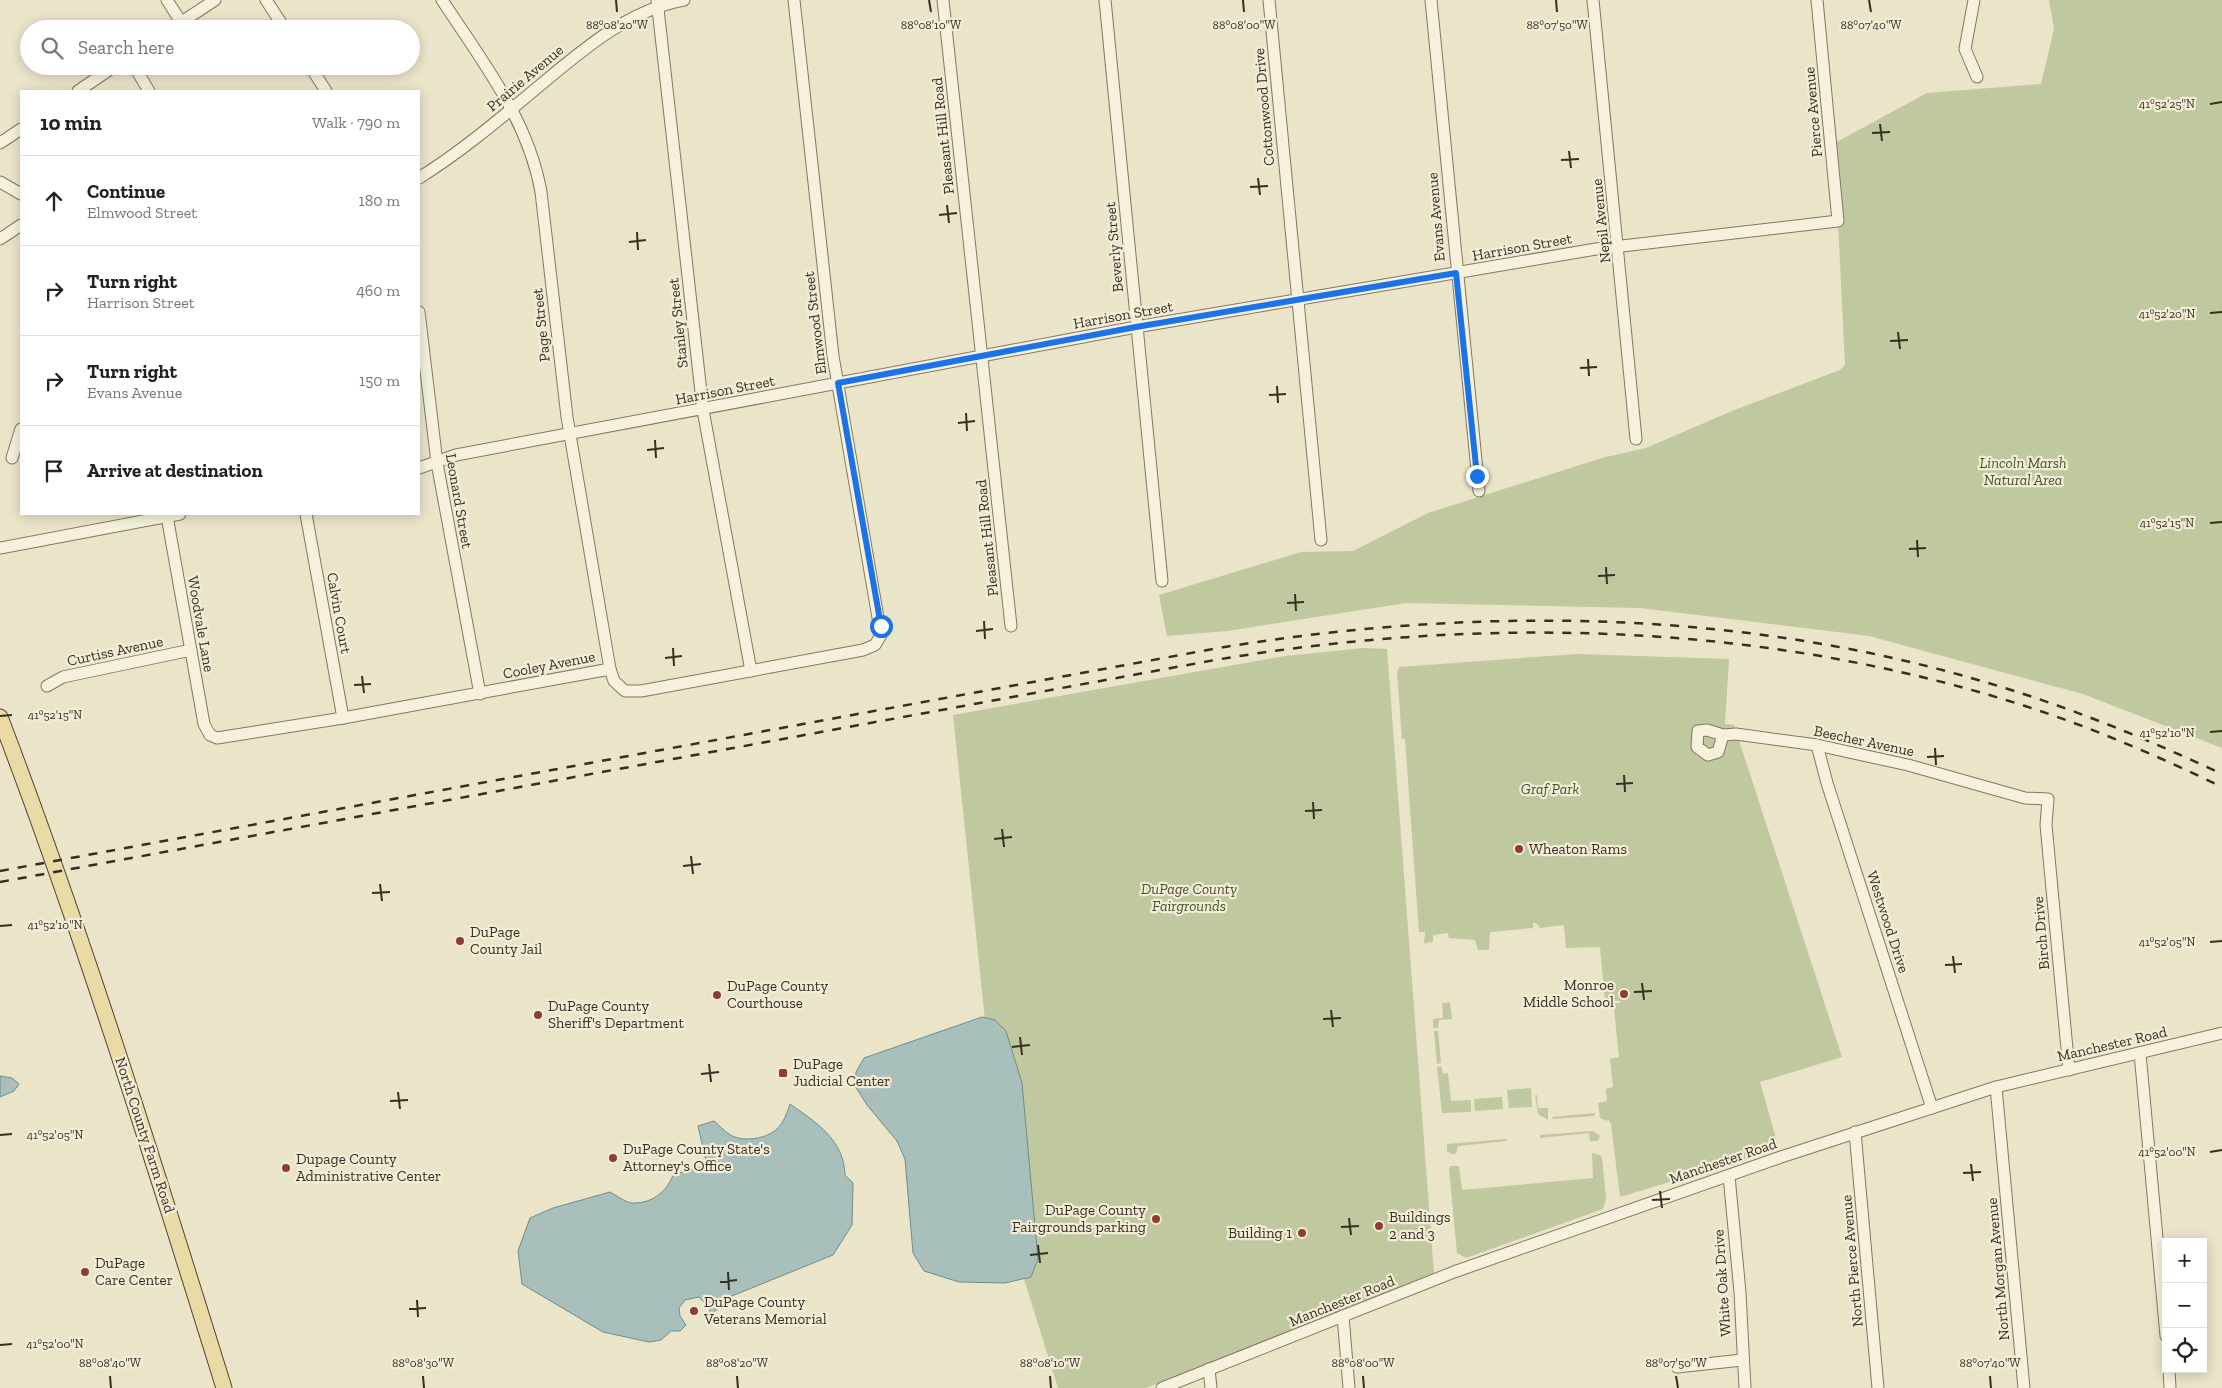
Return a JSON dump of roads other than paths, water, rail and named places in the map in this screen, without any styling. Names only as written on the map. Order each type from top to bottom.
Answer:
[{"type":"main road","name":"North County Farm Road","points":[[0,717],[61,883],[135,1102],[224,1388]]},
{"type":"street","points":[[167,0],[180,20]]},
{"type":"street","points":[[184,20],[215,0]]},
{"type":"street","points":[[266,0],[279,20]]},
{"type":"street","name":"Page Street","points":[[442,0],[513,108],[529,145],[541,192],[569,434],[610,669]]},
{"type":"street","name":"Prairie Avenue","points":[[420,177],[454,155],[589,45],[657,4],[684,0]]},
{"type":"street","name":"Elmwood Street","points":[[794,0],[838,383],[881,626],[880,641]]},
{"type":"street","name":"Pleasant Hill Road","points":[[943,0],[1012,626]]},
{"type":"street","name":"Beverly Street","points":[[1106,0],[1136,327],[1162,581]]},
{"type":"street","name":"Cottonwood Drive","points":[[1269,0],[1296,300],[1322,540]]},
{"type":"street","name":"Evans Avenue","points":[[1430,0],[1479,491]]},
{"type":"street","name":"Nepil Avenue","points":[[1593,0],[1636,439]]},
{"type":"street","name":"Pierce Avenue","points":[[1817,0],[1838,221]]},
{"type":"street","points":[[1974,0],[1965,49],[1977,77]]},
{"type":"street","name":"Stanley Street","points":[[657,4],[703,410],[750,670]]},
{"type":"street","points":[[79,90],[102,75]]},
{"type":"street","points":[[139,75],[148,90]]},
{"type":"street","points":[[316,75],[325,90]]},
{"type":"street","points":[[0,143],[20,130]]},
{"type":"street","points":[[0,182],[20,193]]},
{"type":"street","name":"Harrison Street","points":[[420,468],[456,455],[1136,327],[1618,246],[1838,221]]},
{"type":"street","points":[[0,239],[20,227]]},
{"type":"street","name":"Leonard Street","points":[[420,320],[437,462],[480,694]]},
{"type":"street","points":[[12,458],[20,432]]},
{"type":"street","points":[[0,548],[174,515]]},
{"type":"street","name":"Calvin Court","points":[[306,515],[343,718]]},
{"type":"street","name":"Woodvale Lane","points":[[167,516],[204,724],[210,735]]},
{"type":"street","name":"Cooley Avenue","points":[[210,735],[222,738],[480,694],[610,669],[614,681],[625,691],[641,691],[862,650],[870,648],[880,641]]},
{"type":"street","name":"Curtiss Avenue","points":[[47,686],[63,677],[191,650]]},
{"type":"street","name":"Beecher Avenue","points":[[1723,735],[1736,734],[1817,745],[1908,765],[2024,798],[2043,799]]},
{"type":"street","name":"Westwood Drive","points":[[1817,745],[1827,783],[1932,1108]]},
{"type":"street","name":"Birch Drive","points":[[2043,799],[2048,799],[2046,825],[2069,1070]]},
{"type":"street","name":"Manchester Road","points":[[1162,1388],[1464,1268],[1855,1132],[1996,1087],[2222,1033]]},
{"type":"street","points":[[2140,1052],[2165,1328]]},
{"type":"street","name":"North Morgan Avenue","points":[[1996,1087],[2024,1388]]},
{"type":"street","name":"North Pierce Avenue","points":[[1855,1132],[1878,1388]]},
{"type":"street","name":"White Oak Drive","points":[[1729,1176],[1740,1292],[1742,1360],[1745,1388]]},
{"type":"street","points":[[1343,1316],[1349,1388]]},
{"type":"street","points":[[1677,1367],[1742,1360]]},
{"type":"street","points":[[1210,1369],[1211,1388]]},
{"type":"street","points":[[2169,1373],[2170,1388]]},
{"type":"water","points":[[982,1017],[995,1020],[1006,1031],[1022,1083],[1038,1259],[1031,1277],[1005,1283],[959,1282],[924,1271],[913,1253],[905,1159],[897,1141],[867,1105],[855,1086],[856,1072],[864,1058]]},
{"type":"water","points":[[0,1076],[12,1078],[19,1084],[14,1091],[0,1097]]},
{"type":"water","points":[[790,1104],[810,1118],[834,1142],[840,1152],[845,1175],[853,1183],[852,1225],[833,1255],[727,1298],[710,1317],[710,1308],[699,1297],[685,1300],[679,1308],[680,1316],[686,1325],[680,1331],[671,1331],[661,1340],[649,1342],[603,1332],[522,1284],[518,1251],[530,1218],[553,1208],[610,1192],[632,1203],[652,1199],[667,1187],[673,1175],[707,1165],[698,1126],[714,1121],[734,1137],[754,1139],[767,1135],[777,1129],[785,1117]]},
{"type":"railway","points":[[0,871],[1213,649],[1309,635],[1406,626],[1504,621],[1601,622],[1699,628],[1795,640],[1891,658],[1985,682],[2046,701],[2135,735],[2222,774]]},
{"type":"railway","points":[[0,882],[1215,660],[1316,646],[1418,636],[1521,633],[1623,635],[1725,643],[1826,657],[1926,678],[2025,706],[2125,743],[2222,787]]},
{"type":"place","name":"Wheaton Rams","points":[[1519,849]]},
{"type":"place","name":"DuPage County Jail","points":[[460,941]]},
{"type":"place","name":"Monroe Middle School","points":[[1624,994]]},
{"type":"place","name":"DuPage County Courthouse","points":[[717,995]]},
{"type":"place","name":"DuPage County Sheriff's Department","points":[[538,1015]]},
{"type":"place","name":"DuPage Judicial Center","points":[[783,1073]]},
{"type":"place","name":"DuPage County State's Attorney's Office","points":[[613,1158]]},
{"type":"place","name":"Dupage County Administrative Center","points":[[286,1168]]},
{"type":"place","name":"DuPage County Fairgrounds parking","points":[[1156,1219]]},
{"type":"place","name":"Buildings 2 and 3","points":[[1379,1226]]},
{"type":"place","name":"Building 1","points":[[1302,1233]]},
{"type":"place","name":"DuPage Care Center","points":[[85,1272]]},
{"type":"place","name":"DuPage County Veterans Memorial","points":[[694,1311]]},
{"type":"park label","name":"Lincoln Marsh Natural Area","points":[[2023,472]]},
{"type":"park label","name":"Graf Park","points":[[1550,789]]},
{"type":"park label","name":"DuPage County Fairgrounds","points":[[1189,898]]}]
